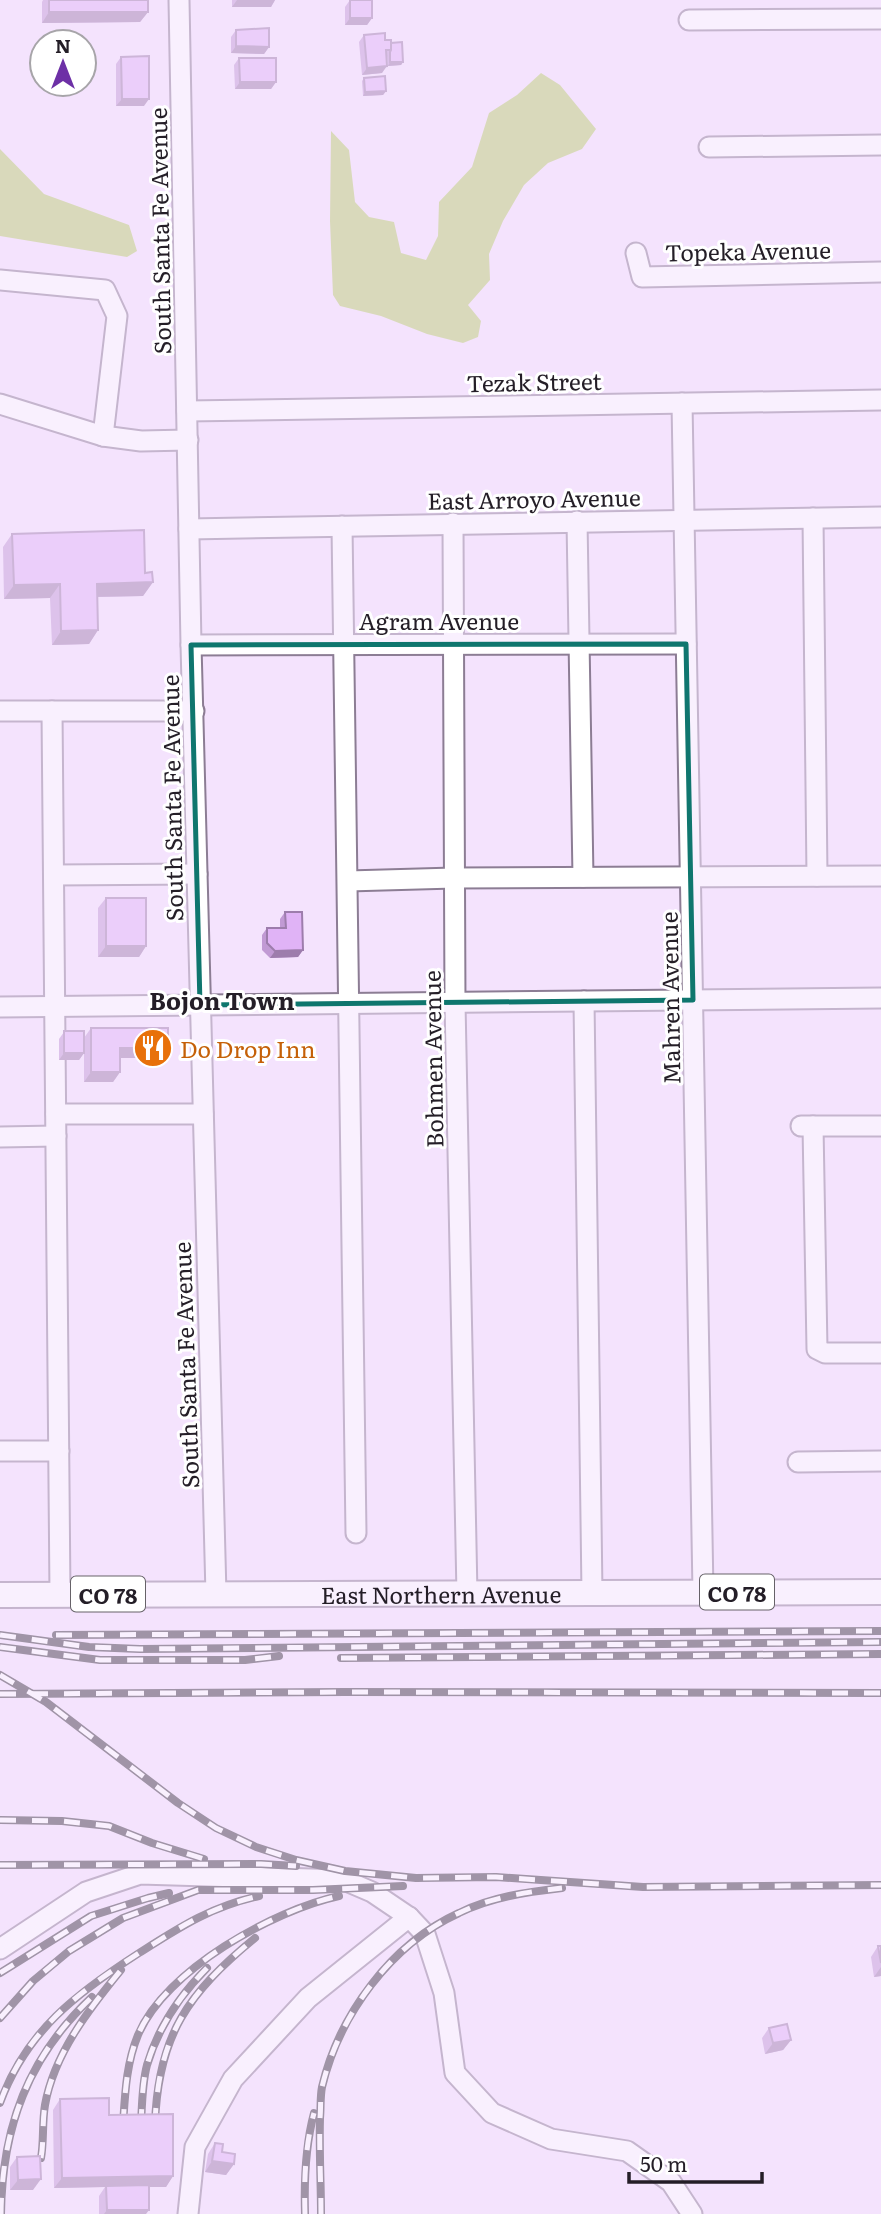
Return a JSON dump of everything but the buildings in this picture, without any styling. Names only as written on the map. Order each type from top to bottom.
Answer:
[{"type":"main road","name":"East Northern Avenue","points":[[0,1595],[881,1592]]},
{"type":"street","name":"South Santa Fe Avenue","points":[[179,0],[191,645],[216,1594]]},
{"type":"street","points":[[689,20],[881,19]]},
{"type":"street","points":[[709,148],[881,145]]},
{"type":"street","name":"Topeka Avenue","points":[[636,253],[642,277],[881,272]]},
{"type":"street","points":[[0,280],[105,290],[117,316],[103,436]]},
{"type":"street","name":"Tezak Street","points":[[187,411],[881,400]]},
{"type":"street","name":"Mahren Avenue","points":[[682,403],[703,1592]]},
{"type":"street","points":[[0,404],[103,436],[141,441],[188,440]]},
{"type":"street","name":"East Arroyo Avenue","points":[[189,529],[881,517]]},
{"type":"street","points":[[813,518],[817,876]]},
{"type":"street","points":[[576,521],[583,877]]},
{"type":"street","name":"Bohmen Avenue","points":[[453,523],[455,1003],[467,1594]]},
{"type":"street","points":[[342,526],[356,1534]]},
{"type":"street","name":"Agram Avenue","points":[[191,645],[686,644]]},
{"type":"street","points":[[0,711],[194,711]]},
{"type":"street","points":[[52,711],[60,1594]]},
{"type":"street","points":[[54,875],[197,874]]},
{"type":"street","points":[[348,881],[881,876]]},
{"type":"street","points":[[0,1007],[881,998]]},
{"type":"street","points":[[584,1001],[592,1593]]},
{"type":"street","points":[[56,1114],[203,1114]]},
{"type":"street","points":[[881,1126],[806,1126],[817,1349],[825,1353],[881,1353]]},
{"type":"street","points":[[0,1137],[56,1136]]},
{"type":"street","points":[[0,1451],[59,1451]]},
{"type":"street","points":[[798,1462],[881,1461]]},
{"type":"street","points":[[0,1949],[86,1892],[140,1874],[344,1880],[372,1892],[409,1917],[425,1934],[444,1993],[455,2073],[492,2113],[551,2139],[627,2151],[671,2182],[691,2214]]},
{"type":"street","points":[[188,2214],[195,2147],[233,2079],[308,1998],[409,1917]]},
{"type":"highlighted area","points":[[686,644],[693,1000],[200,1005],[191,645]]},
{"type":"green space","points":[[541,73],[560,85],[596,129],[582,149],[548,163],[524,185],[503,221],[489,254],[490,280],[468,305],[481,321],[478,337],[463,343],[427,334],[381,316],[340,306],[333,295],[331,131],[349,150],[355,202],[369,217],[394,222],[401,253],[426,260],[438,236],[439,202],[472,167],[489,113],[517,95]]},
{"type":"green space","points":[[0,149],[44,194],[129,225],[137,251],[127,257],[0,236]]},
{"type":"railway","points":[[56,1635],[881,1631]]},
{"type":"railway","points":[[0,1635],[89,1647],[140,1649],[881,1642]]},
{"type":"railway","points":[[0,1647],[100,1660],[245,1660],[279,1656]]},
{"type":"railway","points":[[341,1658],[881,1654]]},
{"type":"railway","points":[[0,1675],[46,1702],[178,1803],[216,1828],[256,1847],[296,1860],[345,1871],[416,1878],[496,1877],[643,1887],[881,1885]]},
{"type":"railway","points":[[0,1694],[881,1693]]},
{"type":"railway","points":[[0,1820],[62,1821],[109,1826],[204,1859]]},
{"type":"railway","points":[[0,1865],[296,1866]]},
{"type":"railway","points":[[0,2018],[33,1981],[69,1951],[123,1918],[198,1890],[313,1890],[403,1886]]},
{"type":"railway","points":[[321,2214],[322,2087],[341,2034],[371,1985],[411,1943],[434,1926],[459,1913],[496,1899],[562,1888]]},
{"type":"railway","points":[[0,1973],[91,1916],[169,1893]]},
{"type":"railway","points":[[0,2103],[11,2078],[39,2034],[95,1983],[182,1926],[225,1906],[259,1896]]},
{"type":"railway","points":[[123,2125],[127,2080],[134,2046],[152,2011],[172,1988],[196,1966],[254,1929],[284,1914],[339,1896]]},
{"type":"railway","points":[[155,2124],[162,2065],[181,2018],[212,1978],[255,1938]]},
{"type":"railway","points":[[141,2125],[144,2080],[157,2038],[188,1989],[207,1968]]},
{"type":"railway","points":[[41,2158],[45,2105],[56,2068],[85,2016],[121,1970]]},
{"type":"railway","points":[[1,2214],[7,2152],[23,2095],[51,2044],[92,1997]]},
{"type":"railway","points":[[305,2214],[306,2164],[314,2113]]},
{"type":"place","name":"Do Drop Inn","points":[[153,1048]]},
{"type":"district","name":"Bojon Town","points":[[222,999]]}]
